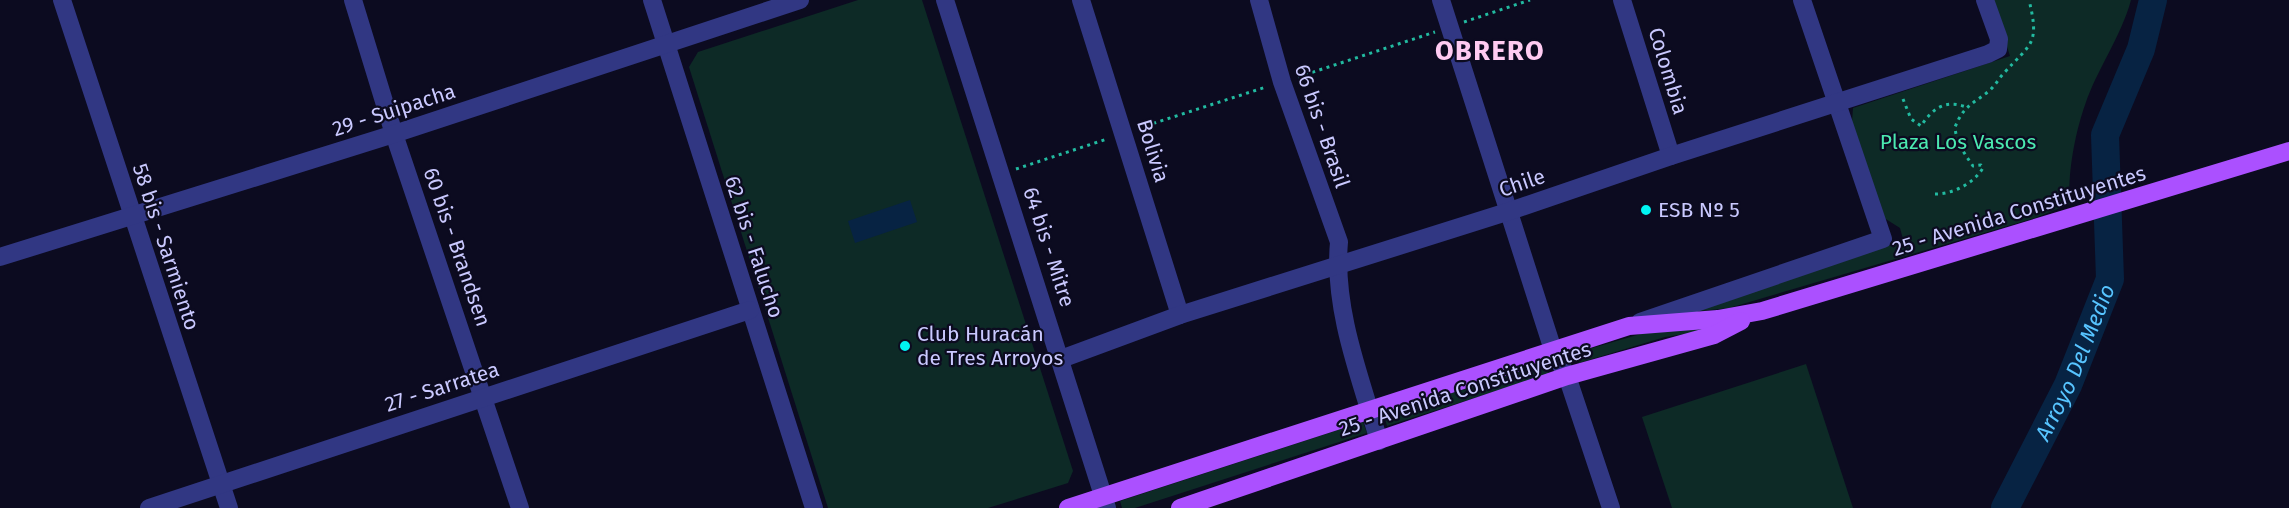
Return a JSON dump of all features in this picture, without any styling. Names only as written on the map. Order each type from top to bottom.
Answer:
[{"type":"main road","name":"25 - Avenida Constituyentes","points":[[1068,508],[1106,502],[1370,410],[1629,326],[1718,319],[1762,311],[2151,195],[2289,151]]},
{"type":"main road","name":"25 - Avenida Constituyentes","points":[[1180,508],[1567,376],[1714,335],[1762,311]]},
{"type":"street","name":"58 bis - Sarmiento","points":[[62,0],[229,508]]},
{"type":"street","name":"60 bis - Brandsen","points":[[353,0],[394,134],[520,508]]},
{"type":"street","name":"62 bis - Falucho","points":[[652,0],[814,508]]},
{"type":"street","name":"29 - Suipacha","points":[[0,256],[394,134],[800,0]]},
{"type":"street","name":"64 bis - Mitre","points":[[945,0],[1106,502]]},
{"type":"street","name":"Bolivia","points":[[1081,0],[1180,315]]},
{"type":"street","name":"66 bis - Brasil","points":[[1259,0],[1282,82],[1339,242],[1337,267],[1339,296],[1379,441]]},
{"type":"street","points":[[1441,0],[1553,350],[1567,376],[1611,508]]},
{"type":"street","name":"Colombia","points":[[1622,0],[1671,156]]},
{"type":"street","points":[[1802,0],[1837,104]]},
{"type":"street","name":"Chile","points":[[1061,359],[1180,315],[1510,211],[1998,49],[1999,39],[1985,0]]},
{"type":"street","name":"25 - Avenida Constituyentes","points":[[1629,326],[1882,239],[1837,104]]},
{"type":"street","name":"27 - Sarratea","points":[[149,508],[750,310]]},
{"type":"path","points":[[1935,194],[1949,194],[1979,174],[1983,168],[1981,165],[1973,166],[1959,146],[1954,127],[1966,107],[1989,91],[2006,70],[2027,50],[2034,29],[2029,0]]},
{"type":"path","points":[[1899,83],[1908,112],[1921,126],[1933,110],[1942,105],[1966,107]]},
{"type":"green space","name":"Club Huracán de Tres Arroyos","points":[[858,0],[922,0],[1073,471],[1068,483],[988,508],[828,508],[689,67],[698,52]]},
{"type":"green space","name":"Plaza Los Vascos","points":[[1992,0],[2131,0],[2127,14],[2081,116],[2071,168],[2070,204],[2035,218],[1729,308],[1681,313],[1903,239],[1900,228],[1881,216],[1852,122],[1853,108],[2010,56]]},
{"type":"green space","points":[[1711,323],[1712,330],[1665,337],[1579,363],[1575,353],[1644,333]]},
{"type":"green space","points":[[1545,363],[1549,374],[1387,426],[1384,415]]},
{"type":"green space","points":[[1806,364],[1853,508],[1672,508],[1642,417]]},
{"type":"green space","points":[[1363,422],[1367,433],[1135,508],[1122,508],[1120,501]]},
{"type":"water","points":[[910,200],[917,222],[855,243],[848,221]]},
{"type":"waterway","name":"Arroyo Del Medio","points":[[2005,508],[2068,385],[2110,279],[2105,135],[2141,49],[2153,0]]},
{"type":"place","name":"ESB Nº 5","points":[[1646,210]]},
{"type":"place","name":"Club Huracán de Tres Arroyos","points":[[905,346]]},
{"type":"district","name":"OBRERO","points":[[1490,51]]}]
